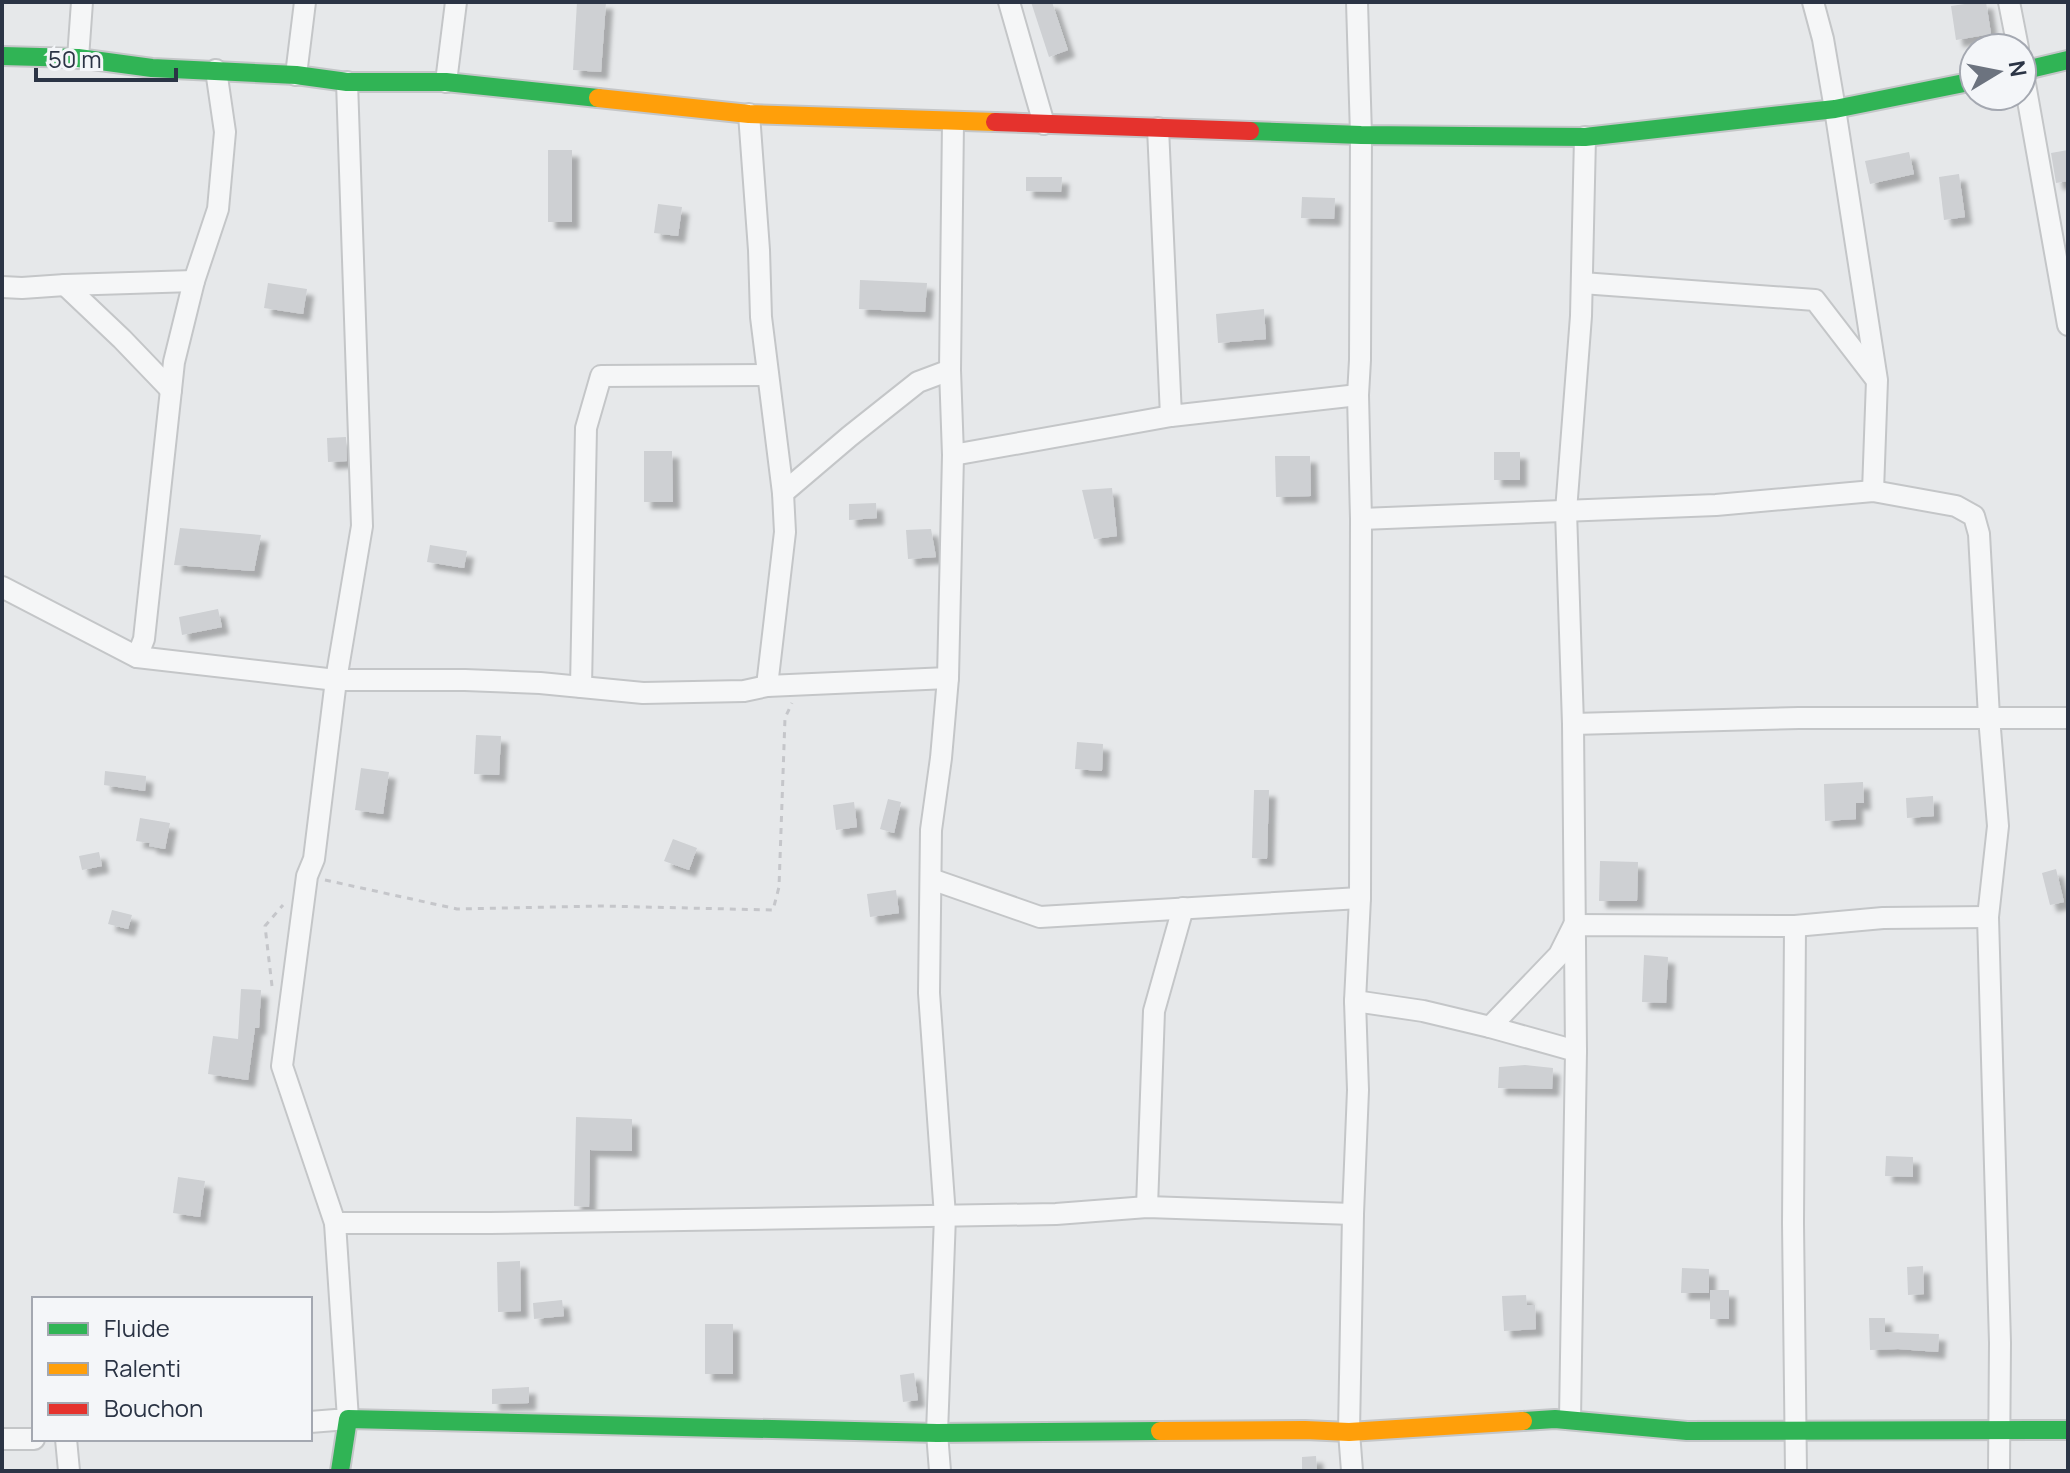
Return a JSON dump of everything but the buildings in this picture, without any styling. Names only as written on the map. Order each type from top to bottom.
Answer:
[{"type":"street","points":[[78,58],[82,2]]},
{"type":"street","points":[[296,75],[305,2]]},
{"type":"street","points":[[446,82],[456,2]]},
{"type":"street","points":[[1009,2],[1044,124]]},
{"type":"street","points":[[1352,1471],[1349,1432],[1358,1090],[1355,1001],[1360,898],[1361,519],[1358,395],[1361,135],[1357,2]]},
{"type":"street","points":[[1813,2],[1835,109],[1877,380],[1873,491]]},
{"type":"street","points":[[2009,2],[2015,32]]},
{"type":"street","points":[[2,56],[78,58],[152,68],[296,75],[347,82],[446,82],[749,114],[1361,135],[1585,137],[1835,109],[1958,84]]},
{"type":"street","points":[[2038,67],[2068,60]]},
{"type":"street","points":[[137,657],[144,639],[174,362],[194,281],[218,209],[225,132],[216,70]]},
{"type":"street","points":[[340,1471],[348,1419],[335,1223],[282,1066],[307,876],[314,859],[336,680],[362,526],[347,82]]},
{"type":"street","points":[[2030,112],[2068,325]]},
{"type":"street","points":[[749,114],[761,317],[785,532],[767,686]]},
{"type":"street","points":[[940,1471],[937,1433],[945,1216],[929,993],[931,830],[948,678],[953,455],[950,370],[953,122]]},
{"type":"street","points":[[1158,128],[1171,416]]},
{"type":"street","points":[[1570,1419],[1576,1051],[1573,724],[1566,511],[1581,316],[1585,137]]},
{"type":"street","points":[[2,287],[194,281]]},
{"type":"street","points":[[1582,283],[1815,300],[1877,380]]},
{"type":"street","points":[[65,285],[171,390]]},
{"type":"street","points":[[783,493],[918,382],[950,370]]},
{"type":"street","points":[[581,687],[586,428],[601,376],[768,375]]},
{"type":"street","points":[[953,455],[1171,416],[1358,395]]},
{"type":"street","points":[[1361,519],[1716,505],[1873,491],[1956,506],[1974,516],[1979,534],[1998,826],[1988,917],[2000,1343],[1999,1471]]},
{"type":"street","points":[[2,587],[137,657],[336,680],[465,680],[643,693],[744,691],[767,686],[948,678]]},
{"type":"street","points":[[1573,724],[1799,718],[2068,718]]},
{"type":"street","points":[[931,879],[1040,917],[1360,898]]},
{"type":"street","points":[[1147,1207],[1154,1011],[1183,908]]},
{"type":"street","points":[[1574,925],[1795,926],[1883,918],[1988,917]]},
{"type":"street","points":[[1490,1027],[1559,955],[1574,925]]},
{"type":"street","points":[[1795,926],[1793,1223],[1796,1471]]},
{"type":"street","points":[[1355,1001],[1423,1011],[1576,1051]]},
{"type":"street","points":[[335,1223],[1056,1214],[1147,1207],[1353,1214]]},
{"type":"street","points":[[312,1422],[348,1419],[937,1433],[1349,1432],[1570,1419],[1649,1429],[2068,1430]]},
{"type":"street","points":[[2,1439],[32,1439]]},
{"type":"street","points":[[66,1441],[69,1471]]},
{"type":"path","points":[[272,989],[265,926],[307,876],[457,909],[602,906],[773,910],[779,887],[785,718],[801,685]]},
{"type":"traffic: fast","points":[[2,56],[78,58],[152,68],[296,75],[347,82],[446,82],[598,98]]},
{"type":"traffic: fast","points":[[2038,67],[2068,60]]},
{"type":"traffic: fast","points":[[1250,131],[1585,137],[1835,109],[1958,84]]},
{"type":"traffic: fast","points":[[340,1471],[348,1419],[937,1433],[1160,1431]]},
{"type":"traffic: fast","points":[[1523,1421],[1555,1419],[1687,1431],[2068,1430]]},
{"type":"traffic: slow","points":[[598,98],[749,114],[995,122]]},
{"type":"traffic: slow","points":[[1160,1431],[1349,1432],[1523,1421]]},
{"type":"traffic: jam","points":[[995,122],[1250,131]]}]
